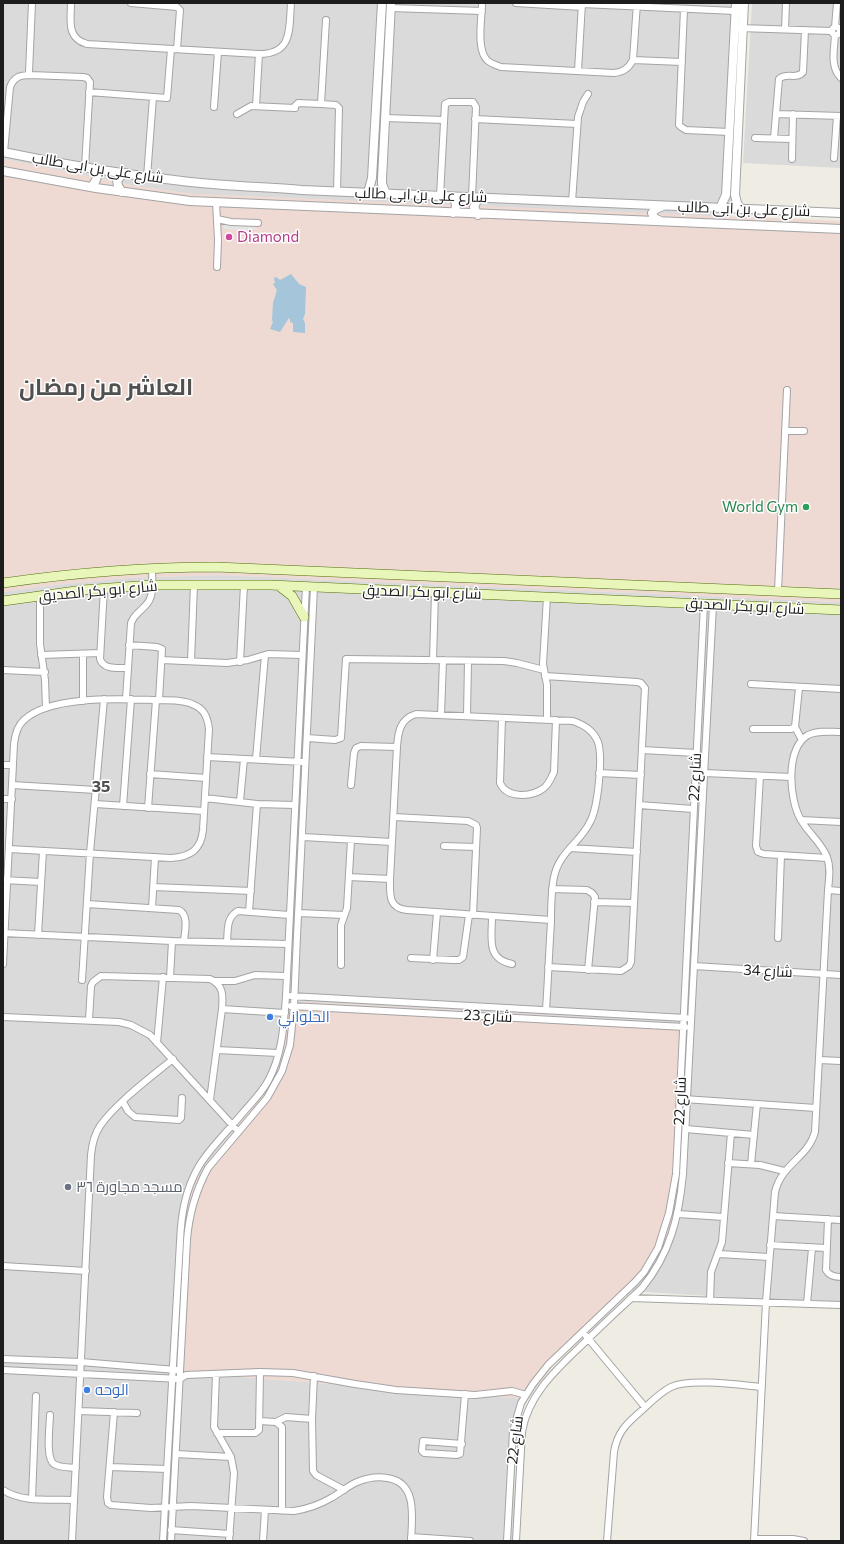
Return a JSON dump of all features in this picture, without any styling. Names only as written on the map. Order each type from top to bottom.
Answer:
[{"type":"main road","name":"شارع ابو بكر الصديق","points":[[3,583],[80,574],[152,569],[237,567],[841,594]]},
{"type":"main road","points":[[594,584],[594,599]]},
{"type":"main road","name":"شارع ابو بكر الصديق","points":[[3,601],[40,595],[104,588],[152,585],[244,585],[841,610]]},
{"type":"main road","points":[[279,586],[292,596],[304,617]]},
{"type":"street","points":[[30,75],[32,3]]},
{"type":"street","points":[[71,3],[72,33],[81,42],[87,44],[258,54],[268,54],[276,51],[287,40],[289,34],[291,3]]},
{"type":"street","points":[[89,92],[167,98],[180,10],[178,7],[131,3]]},
{"type":"street","points":[[368,193],[372,178],[382,3]]},
{"type":"street","points":[[482,3],[480,45],[482,53],[492,64],[501,67],[614,73],[622,72],[633,60],[637,5]]},
{"type":"street","points":[[516,3],[637,5],[684,9],[736,7],[726,195],[720,208]]},
{"type":"street","points":[[741,209],[734,196],[744,3]]},
{"type":"street","points":[[785,29],[786,3]]},
{"type":"street","points":[[836,3],[837,31],[834,61],[835,69],[841,78]]},
{"type":"street","points":[[386,194],[383,189],[382,179],[391,5],[482,11]]},
{"type":"street","points":[[578,71],[582,5]]},
{"type":"street","points":[[684,9],[680,127],[686,130],[729,132]]},
{"type":"street","points":[[321,104],[326,20]]},
{"type":"street","points":[[734,27],[837,31]]},
{"type":"street","points":[[774,138],[779,79],[784,76],[798,76],[803,72],[806,30]]},
{"type":"street","points":[[214,107],[218,52]]},
{"type":"street","points":[[256,106],[258,54]]},
{"type":"street","points":[[633,60],[682,62]]},
{"type":"street","points":[[3,152],[10,87],[12,81],[22,75],[87,78],[90,82],[85,167]]},
{"type":"street","points":[[572,202],[577,124],[580,110],[588,94]]},
{"type":"street","points":[[147,177],[153,97]]},
{"type":"street","points":[[440,196],[445,104],[449,102],[475,103],[474,207],[478,214]]},
{"type":"street","points":[[237,114],[251,106],[295,107],[298,103],[336,105],[339,108],[337,192]]},
{"type":"street","points":[[776,114],[839,116],[838,143],[834,158]]},
{"type":"street","points":[[792,159],[793,114]]},
{"type":"street","points":[[385,118],[444,120]]},
{"type":"street","points":[[476,119],[577,124]]},
{"type":"street","points":[[755,138],[792,139]]},
{"type":"street","name":"شارع على بن ابى طالب","points":[[3,152],[43,161],[147,177],[238,186],[337,192],[841,213]]},
{"type":"street","points":[[91,187],[97,180],[98,176],[95,169]]},
{"type":"street","name":"شارع على بن ابى طالب","points":[[3,171],[122,192],[190,201],[622,221],[841,229]]},
{"type":"street","points":[[122,192],[118,186],[117,180],[126,173]]},
{"type":"street","points":[[453,197],[456,204],[455,211],[453,213]]},
{"type":"street","points":[[216,202],[217,267]]},
{"type":"street","points":[[622,221],[632,217],[635,214],[634,210],[624,204]]},
{"type":"street","points":[[663,222],[654,218],[652,213],[656,209],[664,206]]},
{"type":"street","points":[[217,219],[231,222],[258,223]]},
{"type":"street","points":[[778,591],[787,390]]},
{"type":"street","points":[[785,431],[804,431]]},
{"type":"street","points":[[123,806],[129,699],[128,668],[131,623],[134,616],[145,607],[150,600],[152,593],[152,569]]},
{"type":"street","points":[[191,661],[194,585]]},
{"type":"street","points":[[240,662],[244,585]]},
{"type":"street","points":[[171,1541],[180,1379],[177,1370],[181,1226],[185,1201],[188,1189],[199,1166],[268,1082],[282,1038],[286,996],[305,600],[310,587]]},
{"type":"street","points":[[163,1541],[173,1379],[177,1370],[187,1240],[192,1207],[201,1181],[208,1168],[267,1098],[282,1071],[290,1045],[294,1006],[303,837],[313,600],[310,587]]},
{"type":"street","points":[[104,588],[100,659],[105,667],[128,668]]},
{"type":"street","points":[[433,660],[435,593]]},
{"type":"street","points":[[40,595],[41,655],[45,672],[46,708]]},
{"type":"street","points":[[547,598],[544,673],[547,685],[547,720]]},
{"type":"street","points":[[305,600],[313,600]]},
{"type":"street","name":"شارع 22","points":[[507,1541],[513,1431],[518,1412],[526,1395],[548,1365],[635,1282],[648,1266],[658,1248],[666,1225],[675,1184],[696,754],[708,604]]},
{"type":"street","name":"شارع 22","points":[[516,1541],[522,1432],[526,1414],[534,1399],[548,1380],[647,1282],[660,1264],[671,1238],[678,1214],[683,1180],[686,1129],[704,772],[708,604]]},
{"type":"street","points":[[129,645],[160,648],[162,652],[148,808]]},
{"type":"street","points":[[41,655],[100,653]]},
{"type":"street","points":[[83,654],[83,701]]},
{"type":"street","points":[[162,660],[227,663],[240,662],[265,654],[302,655]]},
{"type":"street","points":[[256,760],[265,654]]},
{"type":"street","points":[[307,738],[336,740],[341,738],[346,659],[443,660],[517,663],[544,673],[637,682],[643,685],[645,688],[631,962],[629,966],[621,971],[548,967]]},
{"type":"street","points":[[442,715],[443,660]]},
{"type":"street","points":[[467,716],[468,661]]},
{"type":"street","points":[[3,670],[45,672]]},
{"type":"street","points":[[751,684],[799,688],[841,689]]},
{"type":"street","points":[[799,688],[796,727],[802,740]]},
{"type":"street","points":[[82,980],[90,854],[104,699]]},
{"type":"street","points":[[3,964],[5,880],[9,849],[13,765],[15,737],[20,724],[30,715],[46,708],[63,704],[104,699],[158,700],[190,703],[200,708],[208,721],[207,757],[202,837],[196,849],[185,856],[171,858],[9,849]]},
{"type":"street","points":[[546,1010],[551,920],[552,889],[557,867],[562,857],[590,824],[594,814],[597,804],[599,773],[600,754],[598,742],[593,732],[584,725],[574,721],[416,714],[405,720],[399,731],[397,747],[390,879],[391,900],[398,908],[408,910],[551,920]]},
{"type":"street","points":[[502,718],[500,783],[502,788],[511,794],[530,794],[538,792],[551,780],[554,772],[556,720]]},
{"type":"street","points":[[753,729],[791,729],[796,727]]},
{"type":"street","points":[[804,1541],[793,1539],[754,1540],[766,1302],[775,1192],[777,1184],[784,1171],[810,1144],[814,1132],[828,890],[829,866],[827,858],[820,844],[801,820],[794,802],[791,777],[794,758],[802,740],[815,732],[841,732]]},
{"type":"street","points":[[351,785],[354,753],[356,748],[361,746],[397,747]]},
{"type":"street","points":[[642,750],[696,754]]},
{"type":"street","points":[[207,757],[306,762]]},
{"type":"street","points":[[240,801],[244,759]]},
{"type":"street","points":[[3,764],[13,765]]},
{"type":"street","points":[[704,772],[791,777]]},
{"type":"street","points":[[599,773],[641,776]]},
{"type":"street","points":[[150,774],[206,778]]},
{"type":"street","points":[[760,776],[756,849],[761,854],[827,858]]},
{"type":"street","points":[[12,785],[96,790]]},
{"type":"street","points":[[205,798],[257,804],[295,805]]},
{"type":"street","points":[[3,799],[12,799]]},
{"type":"street","points":[[95,804],[204,811]]},
{"type":"street","points":[[249,912],[257,804]]},
{"type":"street","points":[[639,805],[693,809]]},
{"type":"street","points":[[394,817],[472,822],[477,828],[471,915],[463,957],[459,960],[411,958]]},
{"type":"street","points":[[801,820],[841,822]]},
{"type":"street","points":[[303,837],[392,842]]},
{"type":"street","points":[[341,965],[341,928],[347,908],[351,840]]},
{"type":"street","points":[[444,846],[476,847]]},
{"type":"street","points":[[570,848],[637,852]]},
{"type":"street","points":[[38,935],[43,851]]},
{"type":"street","points":[[778,938],[781,855]]},
{"type":"street","points":[[152,908],[155,857]]},
{"type":"street","points":[[349,877],[390,879]]},
{"type":"street","points":[[5,880],[41,882]]},
{"type":"street","points":[[154,887],[251,891]]},
{"type":"street","points":[[552,889],[587,890],[595,897],[588,970]]},
{"type":"street","points":[[828,890],[841,891]]},
{"type":"street","points":[[594,902],[634,903]]},
{"type":"street","points":[[87,904],[179,910],[183,912],[185,917],[184,941]]},
{"type":"street","points":[[227,942],[230,917],[238,911],[289,915]]},
{"type":"street","points":[[298,913],[344,915]]},
{"type":"street","points":[[433,960],[437,913]]},
{"type":"street","points":[[492,917],[492,950],[498,958],[504,962],[512,964]]},
{"type":"street","points":[[4,933],[172,941],[288,944]]},
{"type":"street","points":[[170,978],[172,941]]},
{"type":"street","name":"شارع 34","points":[[694,966],[841,975]]},
{"type":"street","points":[[89,1020],[90,991],[93,982],[106,975],[210,979],[215,981],[235,981],[255,975],[286,976]]},
{"type":"street","points":[[157,1043],[163,977]]},
{"type":"street","points":[[210,1100],[222,1009],[222,990],[215,981]]},
{"type":"street","name":"شارع 23","points":[[286,996],[691,1018]]},
{"type":"street","name":"شارع 23","points":[[285,1005],[691,1027]]},
{"type":"street","points":[[222,1009],[285,1013]]},
{"type":"street","points":[[3,1017],[89,1020],[119,1022],[131,1025],[150,1035],[239,1132]]},
{"type":"street","points":[[217,1050],[278,1053]]},
{"type":"street","points":[[72,1541],[91,1155],[93,1141],[96,1133],[104,1121],[123,1102],[173,1060]]},
{"type":"street","points":[[819,1060],[841,1061]]},
{"type":"street","points":[[123,1102],[128,1111],[135,1117],[179,1120],[181,1118],[182,1098]]},
{"type":"street","points":[[680,1099],[816,1108]]},
{"type":"street","points":[[751,1164],[757,1104]]},
{"type":"street","points":[[686,1129],[754,1135]]},
{"type":"street","points":[[710,1301],[711,1272],[722,1242],[731,1133]]},
{"type":"street","points":[[728,1163],[768,1166],[784,1171]]},
{"type":"street","points":[[678,1214],[724,1217]]},
{"type":"street","points":[[773,1216],[841,1220]]},
{"type":"street","points":[[828,1219],[826,1270],[827,1273],[834,1277],[841,1277]]},
{"type":"street","points":[[770,1245],[826,1248]]},
{"type":"street","points":[[807,1304],[812,1248]]},
{"type":"street","points":[[718,1254],[770,1257]]},
{"type":"street","points":[[3,1266],[86,1271]]},
{"type":"street","points":[[631,1298],[841,1305]]},
{"type":"street","points":[[582,1332],[645,1407]]},
{"type":"street","points":[[3,1359],[81,1362],[177,1370],[186,1375],[260,1372],[293,1373],[376,1387],[485,1395],[512,1391],[526,1395]]},
{"type":"street","points":[[10,1359],[7,1362],[8,1366],[12,1370]]},
{"type":"street","points":[[3,1370],[173,1379],[180,1379],[186,1375]]},
{"type":"street","points":[[217,1433],[255,1433],[258,1430],[260,1372]]},
{"type":"street","points":[[171,1530],[212,1533],[229,1538],[234,1473],[231,1457],[225,1444],[217,1433],[214,1420],[216,1374]]},
{"type":"street","points":[[314,1376],[312,1419],[313,1471],[316,1476],[344,1490]]},
{"type":"street","points":[[607,1541],[615,1444],[617,1437],[625,1425],[671,1387],[684,1383],[762,1387]]},
{"type":"street","points":[[462,1444],[422,1441],[422,1452],[457,1455],[461,1452],[462,1444],[465,1394]]},
{"type":"street","points":[[32,1499],[36,1396]]},
{"type":"street","points":[[78,1411],[137,1412]]},
{"type":"street","points":[[114,1412],[107,1496],[109,1504],[113,1506],[294,1511],[314,1507],[355,1483],[375,1477],[393,1479],[406,1489],[410,1496],[412,1505],[411,1539],[470,1541]]},
{"type":"street","points":[[50,1414],[49,1458],[58,1466],[76,1468]]},
{"type":"street","points":[[259,1421],[276,1422],[286,1417],[312,1419]]},
{"type":"street","points":[[276,1422],[280,1425],[282,1430],[282,1511]]},
{"type":"street","points":[[176,1454],[231,1457]]},
{"type":"street","points":[[110,1467],[167,1469]]},
{"type":"street","points":[[3,1490],[18,1497],[32,1499],[74,1500]]},
{"type":"street","points":[[263,1541],[265,1510]]},
{"type":"street","points":[[212,1533],[212,1541]]},
{"type":"shaded area","points":[[3,3],[741,3],[731,217],[193,194],[141,187],[3,159]]},
{"type":"shaded area","points":[[752,3],[841,3],[841,168],[743,163]]},
{"type":"shaded area","points":[[3,159],[141,187],[193,194],[841,221],[841,602],[219,575],[126,578],[3,592]]},
{"type":"shaded area","points":[[228,218],[256,220],[255,230],[224,229],[224,222]]},
{"type":"shaded area","points":[[219,575],[841,602],[841,1304],[630,1291],[654,1261],[664,1243],[286,1037],[282,1056],[271,1084],[204,1167],[196,1181],[189,1199],[183,1243],[176,1372],[527,1399],[520,1413],[516,1433],[513,1541],[3,1541],[3,592],[126,578]]},
{"type":"shaded area","points":[[290,1001],[687,1023],[680,1187],[671,1225],[664,1243],[643,1277],[556,1362],[527,1399],[176,1372],[183,1243],[189,1199],[196,1181],[204,1167],[271,1084],[282,1056]]},
{"type":"water","points":[[291,274],[299,284],[306,287],[305,314],[303,319],[305,323],[305,333],[293,332],[293,323],[290,322],[289,318],[280,332],[270,329],[273,322],[273,303],[277,290],[273,284],[275,283],[274,278],[276,277],[280,280]]},
{"type":"place","name":"Diamond","points":[[229,237]]},
{"type":"place","name":"World Gym","points":[[806,507]]},
{"type":"place","name":"الحلواني","points":[[270,1017]]},
{"type":"place","name":"مسجد مجاورة ٣٦","points":[[68,1187]]},
{"type":"place","name":"الوحه","points":[[87,1390]]},
{"type":"district","name":"العاشر من رمضان","points":[[106,387]]},
{"type":"district","name":"35","points":[[101,787]]}]
